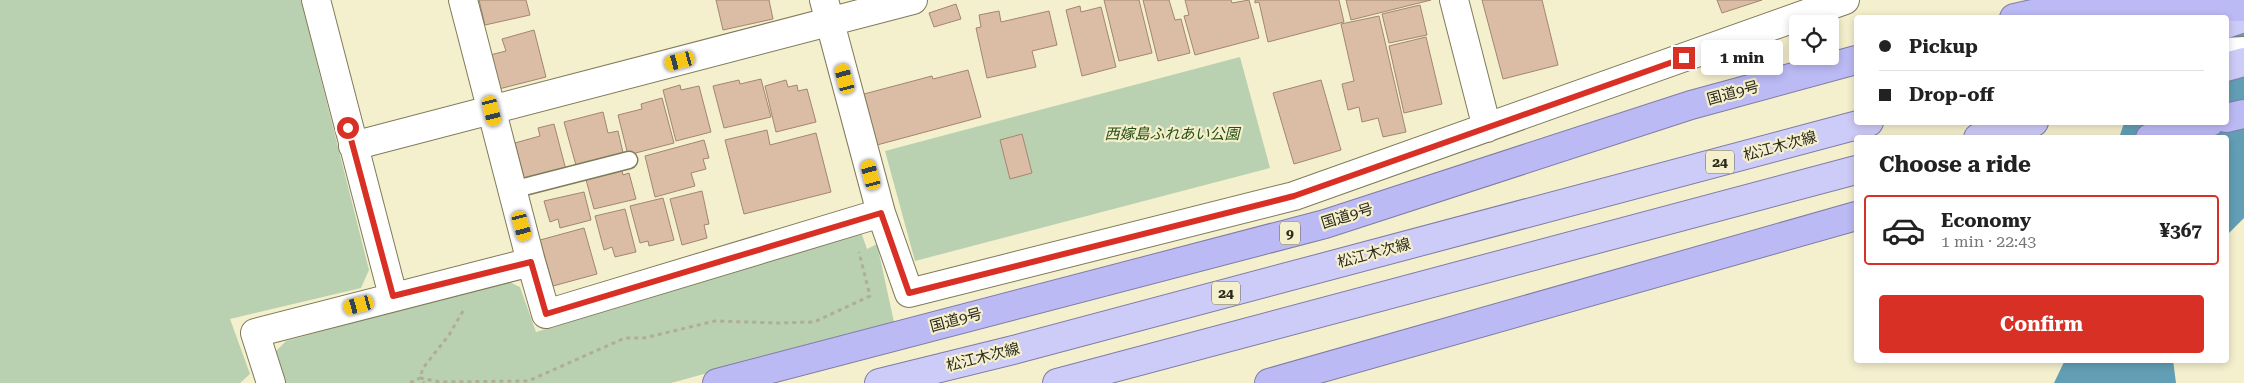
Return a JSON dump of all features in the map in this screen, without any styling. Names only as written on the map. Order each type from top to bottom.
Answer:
[{"type":"highway","points":[[2023,15],[2042,9],[2098,2],[2244,7]]},
{"type":"highway","name":"国道9号","points":[[717,383],[1325,224],[1691,105],[1854,61]]},
{"type":"highway","points":[[2229,117],[2244,114]]},
{"type":"highway","points":[[2161,135],[2199,125]]},
{"type":"highway","points":[[1269,383],[1854,217]]},
{"type":"main road","points":[[2229,23],[2244,18]]},
{"type":"main road","points":[[2229,66],[2244,62]]},
{"type":"main road","name":"松江木次線","points":[[879,383],[1017,349],[1858,125]]},
{"type":"main road","points":[[1988,135],[2024,125]]},
{"type":"main road","points":[[1057,383],[1854,171]]},
{"type":"street","points":[[316,0],[393,296]]},
{"type":"street","points":[[463,0],[546,314],[881,213]]},
{"type":"street","points":[[353,146],[492,111],[827,11],[914,0]]},
{"type":"street","points":[[1454,0],[1487,128]]},
{"type":"street","points":[[827,11],[881,213],[909,293],[1294,196],[1845,0]]},
{"type":"street","points":[[2229,52],[2244,50]]},
{"type":"street","points":[[271,383],[255,333],[531,262]]},
{"type":"lane","points":[[512,190],[629,160]]},
{"type":"path","points":[[410,383],[420,378],[440,382],[526,382],[624,338],[644,338],[716,321],[814,322],[870,296],[852,222]]},
{"type":"path","points":[[420,378],[423,368],[449,335],[465,308],[469,277]]},
{"type":"path","points":[[420,378],[424,383]]},
{"type":"green space","points":[[0,0],[301,0],[369,270],[361,288],[230,319],[250,374],[240,383],[0,383]]},
{"type":"green space","name":"西嫁島ふれあい公園","points":[[1240,57],[1270,168],[915,261],[885,151]]},
{"type":"green space","points":[[861,232],[867,249],[877,244],[894,322],[671,383],[282,383],[275,352],[286,341],[507,281],[520,287],[536,332]]},
{"type":"water","points":[[2244,0],[2244,218],[2229,233],[2229,135],[2120,135],[2123,125],[2229,125],[2229,15]]},
{"type":"water","points":[[2064,363],[2173,363],[2176,383],[2054,383]]},
{"type":"building","points":[[479,0],[526,0],[530,15],[485,25]]},
{"type":"building","points":[[716,0],[769,0],[773,19],[723,30]]},
{"type":"building","points":[[1104,0],[1139,0],[1152,53],[1119,61]]},
{"type":"building","points":[[1143,0],[1169,0],[1175,20],[1181,19],[1190,53],[1158,61]]},
{"type":"building","points":[[1185,0],[1231,0],[1232,3],[1249,0],[1259,38],[1195,55],[1184,16],[1189,15]]},
{"type":"building","points":[[1255,0],[1339,0],[1344,22],[1268,42],[1259,2],[1255,3]]},
{"type":"building","points":[[1346,0],[1431,0],[1351,20]]},
{"type":"building","points":[[1482,0],[1542,0],[1558,65],[1503,79]]},
{"type":"building","points":[[1717,0],[1762,0],[1722,13]]},
{"type":"building","points":[[956,4],[961,19],[934,27],[929,13]]},
{"type":"building","points":[[1420,5],[1427,35],[1389,43],[1382,14]]},
{"type":"building","points":[[1080,6],[1081,12],[1101,7],[1116,67],[1082,76],[1066,10]]},
{"type":"building","points":[[999,11],[1001,22],[1049,11],[1057,45],[1032,51],[1036,67],[987,78],[976,28],[981,27],[979,15]]},
{"type":"building","points":[[1379,16],[1406,132],[1383,137],[1378,118],[1362,122],[1359,107],[1348,110],[1342,84],[1354,81],[1341,24]]},
{"type":"building","points":[[534,30],[546,77],[495,90],[486,56],[506,51],[502,39]]},
{"type":"building","points":[[1426,37],[1442,104],[1404,113],[1389,46]]},
{"type":"building","points":[[968,70],[981,117],[877,145],[864,94],[932,76],[933,79]]},
{"type":"building","points":[[761,79],[771,117],[724,128],[713,86],[739,80],[740,84]]},
{"type":"building","points":[[786,80],[788,87],[797,85],[798,91],[807,89],[816,122],[776,132],[765,86]]},
{"type":"building","points":[[1321,80],[1341,150],[1294,164],[1273,93]]},
{"type":"building","points":[[680,85],[681,90],[699,86],[711,132],[676,141],[663,90]]},
{"type":"building","points":[[662,98],[674,143],[628,155],[618,115],[642,109],[641,104]]},
{"type":"building","points":[[603,112],[608,133],[618,131],[624,157],[577,169],[564,122]]},
{"type":"building","points":[[554,124],[566,170],[525,181],[515,143],[540,136],[538,128]]},
{"type":"building","points":[[767,130],[770,145],[816,133],[831,192],[744,214],[725,140]]},
{"type":"building","points":[[1022,134],[1032,173],[1010,179],[1000,140]]},
{"type":"building","points":[[704,140],[709,158],[703,159],[706,169],[691,173],[695,186],[655,197],[645,156]]},
{"type":"building","points":[[621,167],[623,175],[629,173],[636,199],[594,209],[585,176]]},
{"type":"building","points":[[702,191],[709,224],[704,225],[707,238],[682,245],[670,199]]},
{"type":"building","points":[[584,192],[591,220],[560,228],[558,219],[550,222],[544,201]]},
{"type":"building","points":[[663,198],[674,240],[649,246],[648,241],[640,243],[630,206]]},
{"type":"building","points":[[625,209],[636,252],[615,257],[612,247],[604,250],[595,216]]},
{"type":"building","points":[[584,228],[597,274],[553,286],[540,240]]},
{"type":"route","points":[[348,128],[393,296],[531,262],[546,314],[881,213],[909,293],[1294,196],[1684,58]]}]
